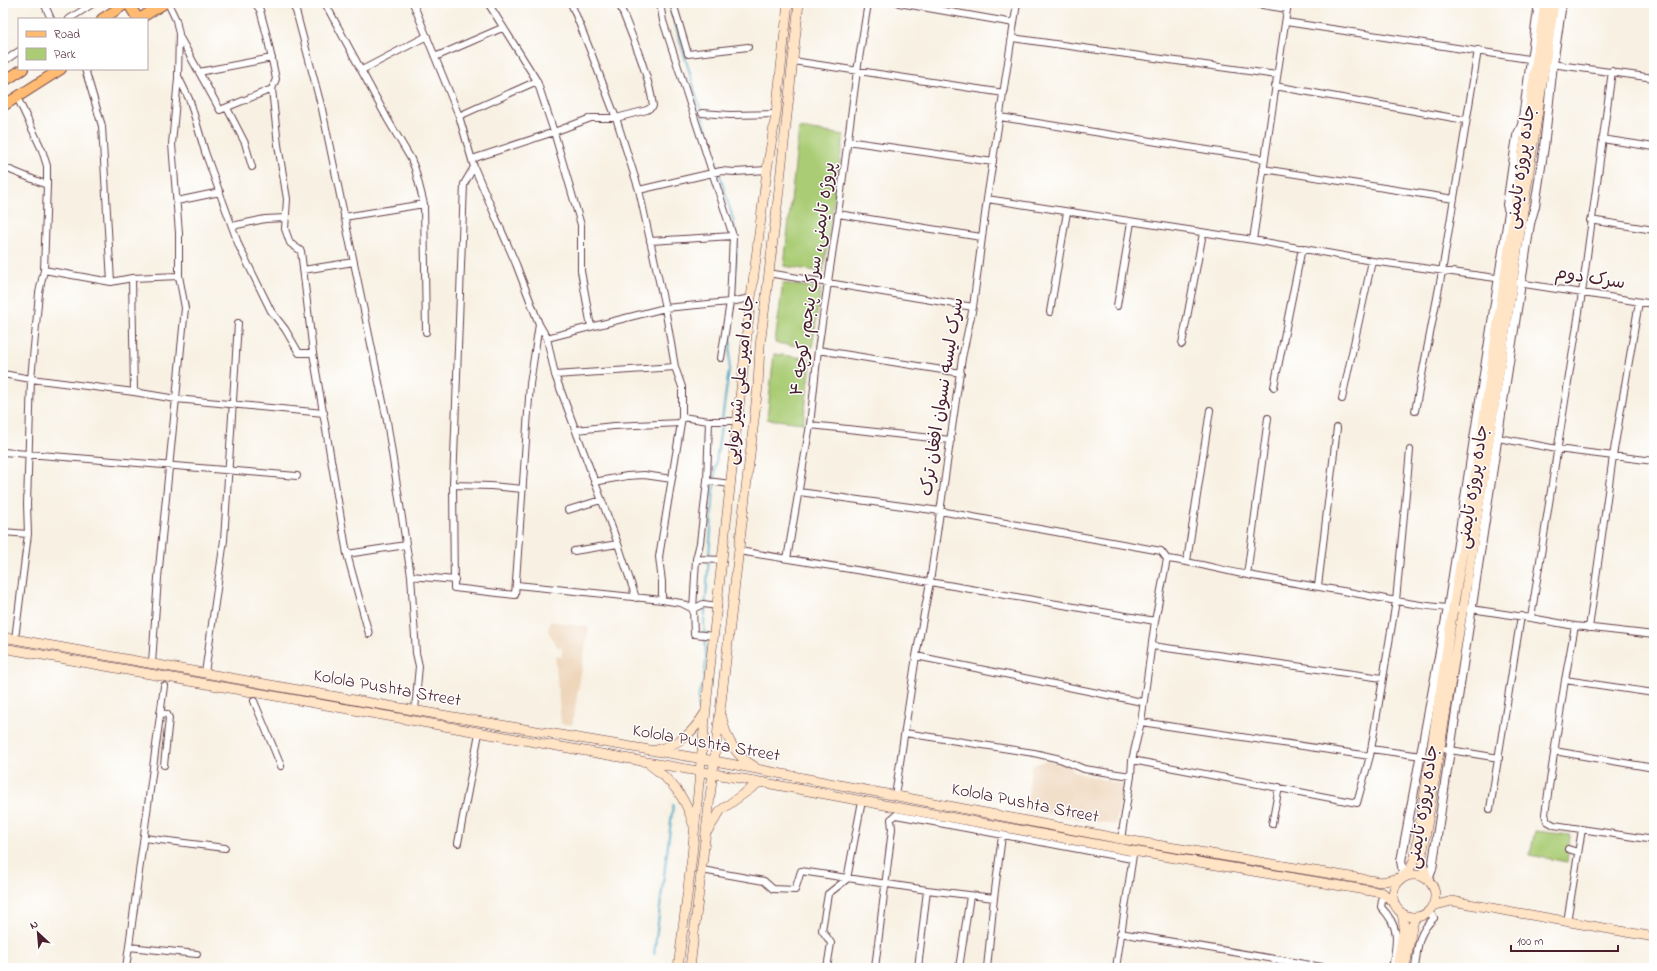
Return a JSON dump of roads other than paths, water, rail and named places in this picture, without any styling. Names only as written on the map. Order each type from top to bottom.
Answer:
[{"type":"main road","points":[[104,18],[127,3],[137,18]]},
{"type":"main road","points":[[140,18],[166,3]]},
{"type":"main road","points":[[678,968],[695,832],[706,710],[752,298],[767,170],[776,114],[788,3]]},
{"type":"main road","name":"جاده امیر علی شیر نوایی","points":[[690,968],[707,833],[714,761],[758,386],[760,346],[778,200],[799,3]]},
{"type":"main road","name":"جاده پروژه تایمنی","points":[[1430,883],[1423,867],[1422,856],[1459,609],[1481,440],[1510,281],[1541,61],[1545,3]]},
{"type":"main road","name":"جاده پروژه تایمنی","points":[[1541,61],[1554,3]]},
{"type":"main road","points":[[3,82],[21,70]]},
{"type":"main road","points":[[3,106],[59,70]]},
{"type":"main road","name":"جاده پروژه تایمنی","points":[[1404,877],[1411,868],[1415,857],[1425,757],[1459,609]]},
{"type":"main road","name":"Kolola Pushta Street","points":[[3,637],[371,703],[714,761],[1121,838],[1381,882],[1404,877]]},
{"type":"main road","points":[[3,648],[700,773],[760,782],[1133,855],[1383,893],[1394,903],[1402,914],[1404,926],[1397,968]]},
{"type":"main road","points":[[62,658],[63,648]]},
{"type":"main road","points":[[650,751],[669,746],[688,736],[698,724],[706,710]]},
{"type":"main road","points":[[720,711],[725,731],[733,747],[746,762],[762,770]]},
{"type":"main road","points":[[647,763],[664,775],[682,796],[690,812],[695,832]]},
{"type":"main road","points":[[707,833],[721,810],[760,782]]},
{"type":"main road","points":[[1394,903],[1394,889],[1397,883],[1404,877],[1416,875],[1422,877],[1452,901],[1654,937]]},
{"type":"main road","points":[[1430,883],[1435,892],[1430,909]]},
{"type":"main road","points":[[1402,914],[1416,917],[1430,909],[1452,901]]},
{"type":"main road","points":[[1405,968],[1412,927],[1416,917]]},
{"type":"street","points":[[44,3],[51,18]]},
{"type":"street","points":[[71,18],[94,3]]},
{"type":"street","points":[[152,664],[169,466],[185,308],[179,276],[179,233],[172,144],[178,76],[179,34],[176,20],[166,3]]},
{"type":"street","points":[[254,3],[260,10],[276,79],[272,89],[287,199],[285,229],[290,242],[301,251],[313,353],[347,554],[368,634]]},
{"type":"street","points":[[292,3],[296,11],[322,109],[340,187],[344,217],[387,421],[411,576],[416,653],[419,666],[415,710]]},
{"type":"street","points":[[325,3],[388,120],[411,158],[424,204],[426,332]]},
{"type":"street","points":[[413,3],[459,116],[474,168],[516,264],[539,324],[547,338],[555,375],[618,544],[636,598]]},
{"type":"street","points":[[488,3],[502,28],[537,81],[554,132],[581,225],[581,271],[591,327]]},
{"type":"street","points":[[571,3],[616,118],[639,190],[665,308],[676,367],[682,387],[681,420],[672,478],[664,515],[659,557],[662,582],[662,600]]},
{"type":"street","points":[[472,159],[591,118],[616,118],[647,110],[653,106],[635,45],[619,3]]},
{"type":"street","points":[[660,3],[663,21],[733,236],[733,301],[721,358]]},
{"type":"street","points":[[673,3],[688,54],[748,47]]},
{"type":"street","name":"پروژه تایمنی، سرک پنجم، کوچه ۴","points":[[787,559],[810,425],[818,350],[868,3]]},
{"type":"street","points":[[900,3],[1014,23]]},
{"type":"street","name":"سرک لیسه نسوان افغان‌ ترک","points":[[895,796],[916,656],[930,582],[961,373],[973,307],[981,238],[1017,3]]},
{"type":"street","points":[[1250,3],[1287,6],[1286,22],[1275,86],[1253,240]]},
{"type":"street","name":"جاده پروژه تایمنی","points":[[1430,883],[1449,749],[1459,609],[1498,438],[1510,281],[1544,147],[1539,3]]},
{"type":"street","name":"جاده پروژه تایمنی","points":[[1541,61],[1562,3]]},
{"type":"street","points":[[1286,22],[1478,50],[1654,78]]},
{"type":"street","points":[[435,57],[502,28]]},
{"type":"street","points":[[179,34],[220,110],[272,89]]},
{"type":"street","points":[[362,70],[427,36]]},
{"type":"street","points":[[1012,38],[1277,75]]},
{"type":"street","points":[[1416,411],[1442,272],[1465,120],[1478,50]]},
{"type":"street","points":[[3,62],[18,52]]},
{"type":"street","points":[[199,72],[272,58]]},
{"type":"street","points":[[793,61],[1004,93]]},
{"type":"street","points":[[85,70],[102,126],[111,282]]},
{"type":"street","points":[[1531,618],[1582,293],[1590,220],[1612,71]]},
{"type":"street","points":[[178,76],[190,101],[239,246],[271,311],[285,329],[298,352],[313,353]]},
{"type":"street","points":[[459,116],[537,81]]},
{"type":"street","points":[[1275,86],[1465,120]]},
{"type":"street","points":[[15,639],[28,534],[31,379],[39,293],[44,270],[47,185],[46,166],[42,150],[17,97]]},
{"type":"street","points":[[227,108],[245,143],[252,167]]},
{"type":"street","points":[[702,113],[730,115],[776,114]]},
{"type":"street","points":[[1000,117],[1264,159]]},
{"type":"street","points":[[1602,139],[1654,147]]},
{"type":"street","points":[[847,141],[993,162]]},
{"type":"street","points":[[3,167],[47,185]]},
{"type":"street","points":[[474,168],[464,184],[453,485],[454,588],[515,595],[517,585],[530,384],[539,324]]},
{"type":"street","points":[[1263,169],[1454,199]]},
{"type":"street","points":[[639,190],[721,171],[735,172],[767,170]]},
{"type":"street","points":[[177,201],[220,192]]},
{"type":"street","name":"سرک دوم","points":[[987,199],[1253,240],[1372,261],[1654,304]]},
{"type":"street","points":[[344,217],[424,204]]},
{"type":"street","points":[[1050,312],[1067,212]]},
{"type":"street","points":[[838,214],[981,238]]},
{"type":"street","points":[[232,226],[265,219],[286,218]]},
{"type":"street","points":[[1590,220],[1654,230]]},
{"type":"street","points":[[1117,306],[1131,222]]},
{"type":"street","points":[[1182,344],[1203,233]]},
{"type":"street","points":[[650,241],[733,236]]},
{"type":"street","points":[[1274,387],[1302,248]]},
{"type":"street","points":[[1342,399],[1372,261]]},
{"type":"street","points":[[303,270],[354,262]]},
{"type":"street","points":[[44,270],[111,282],[132,278],[179,276]]},
{"type":"street","points":[[768,273],[973,307]]},
{"type":"street","points":[[132,278],[134,392]]},
{"type":"street","points":[[547,338],[665,308],[752,298]]},
{"type":"street","points":[[1589,628],[1613,456],[1639,302]]},
{"type":"street","points":[[205,673],[224,540],[238,323]]},
{"type":"street","points":[[818,350],[961,373]]},
{"type":"street","points":[[555,375],[676,367]]},
{"type":"street","points":[[3,374],[176,399],[324,412]]},
{"type":"street","points":[[1187,561],[1210,410]]},
{"type":"street","points":[[1247,575],[1268,418]]},
{"type":"street","points":[[576,430],[681,420],[738,422]]},
{"type":"street","points":[[709,421],[707,481],[700,543],[696,559],[693,609],[697,634],[714,636]]},
{"type":"street","points":[[810,425],[951,440]]},
{"type":"street","points":[[1318,586],[1338,428]]},
{"type":"street","points":[[1498,438],[1557,449],[1654,461]]},
{"type":"street","points":[[1132,760],[1357,803],[1371,753],[1382,678],[1396,601],[1410,450]]},
{"type":"street","points":[[3,452],[298,476]]},
{"type":"street","points":[[594,482],[638,475],[672,478]]},
{"type":"street","points":[[707,481],[731,484]]},
{"type":"street","points":[[453,485],[523,489]]},
{"type":"street","points":[[798,492],[940,511],[1161,551],[1167,559],[1187,561],[1247,575],[1318,586],[1396,601],[1521,616],[1589,628],[1654,635]]},
{"type":"street","points":[[568,510],[601,500]]},
{"type":"street","points":[[3,532],[28,534]]},
{"type":"street","points":[[574,551],[618,544]]},
{"type":"street","points":[[347,554],[406,545]]},
{"type":"street","points":[[739,551],[1155,621]]},
{"type":"street","points":[[696,559],[723,560]]},
{"type":"street","points":[[1121,838],[1131,776],[1132,760],[1141,722],[1142,702],[1167,559]]},
{"type":"street","points":[[411,576],[455,580]]},
{"type":"street","points":[[517,585],[662,600],[680,603],[693,609]]},
{"type":"street","points":[[693,609],[703,604],[718,606]]},
{"type":"street","points":[[1490,809],[1521,616]]},
{"type":"street","points":[[1575,626],[1554,751],[1545,814],[1547,821],[1554,825],[1654,840]]},
{"type":"street","points":[[1152,646],[1382,678]]},
{"type":"street","points":[[916,656],[1142,702]]},
{"type":"street","points":[[1565,680],[1654,693]]},
{"type":"street","points":[[126,968],[164,686]]},
{"type":"street","points":[[254,701],[280,766]]},
{"type":"street","points":[[160,713],[167,714],[169,718],[164,765]]},
{"type":"street","points":[[1141,722],[1371,753],[1425,757]]},
{"type":"street","points":[[458,843],[479,733]]},
{"type":"street","points":[[905,733],[1034,753],[1060,759],[1084,769],[1131,776]]},
{"type":"street","points":[[1438,748],[1499,758]]},
{"type":"street","points":[[1554,751],[1654,768]]},
{"type":"street","name":"جاده پروژه تایمنی","points":[[1404,877],[1401,861],[1425,757]]},
{"type":"street","points":[[1272,824],[1279,787]]},
{"type":"street","points":[[827,968],[831,942],[822,930],[828,894],[846,879],[862,801]]},
{"type":"street","points":[[875,968],[892,829],[890,819],[896,815],[1002,836],[1133,855],[1120,933],[1116,968]]},
{"type":"street","points":[[1567,922],[1582,829]]},
{"type":"street","points":[[987,968],[1002,836]]},
{"type":"street","points":[[144,838],[225,848]]},
{"type":"street","points":[[1568,849],[1578,852]]},
{"type":"street","points":[[702,870],[764,881],[773,889],[795,890],[801,871],[846,879],[994,898]]},
{"type":"street","points":[[918,968],[927,890]]},
{"type":"street","points":[[1383,893],[1381,907],[1393,922],[1395,934],[1396,943],[1392,968]]},
{"type":"street","points":[[959,968],[970,896]]},
{"type":"street","points":[[1414,968],[1421,934],[1423,929],[1434,918],[1430,909]]},
{"type":"street","points":[[1120,933],[1328,968]]},
{"type":"street","points":[[129,947],[197,954]]},
{"type":"waterway","points":[[669,3],[733,219],[737,243],[729,370],[716,462],[704,624],[706,660],[703,685],[699,692],[698,710]]},
{"type":"waterway","points":[[654,954],[673,805]]}]
